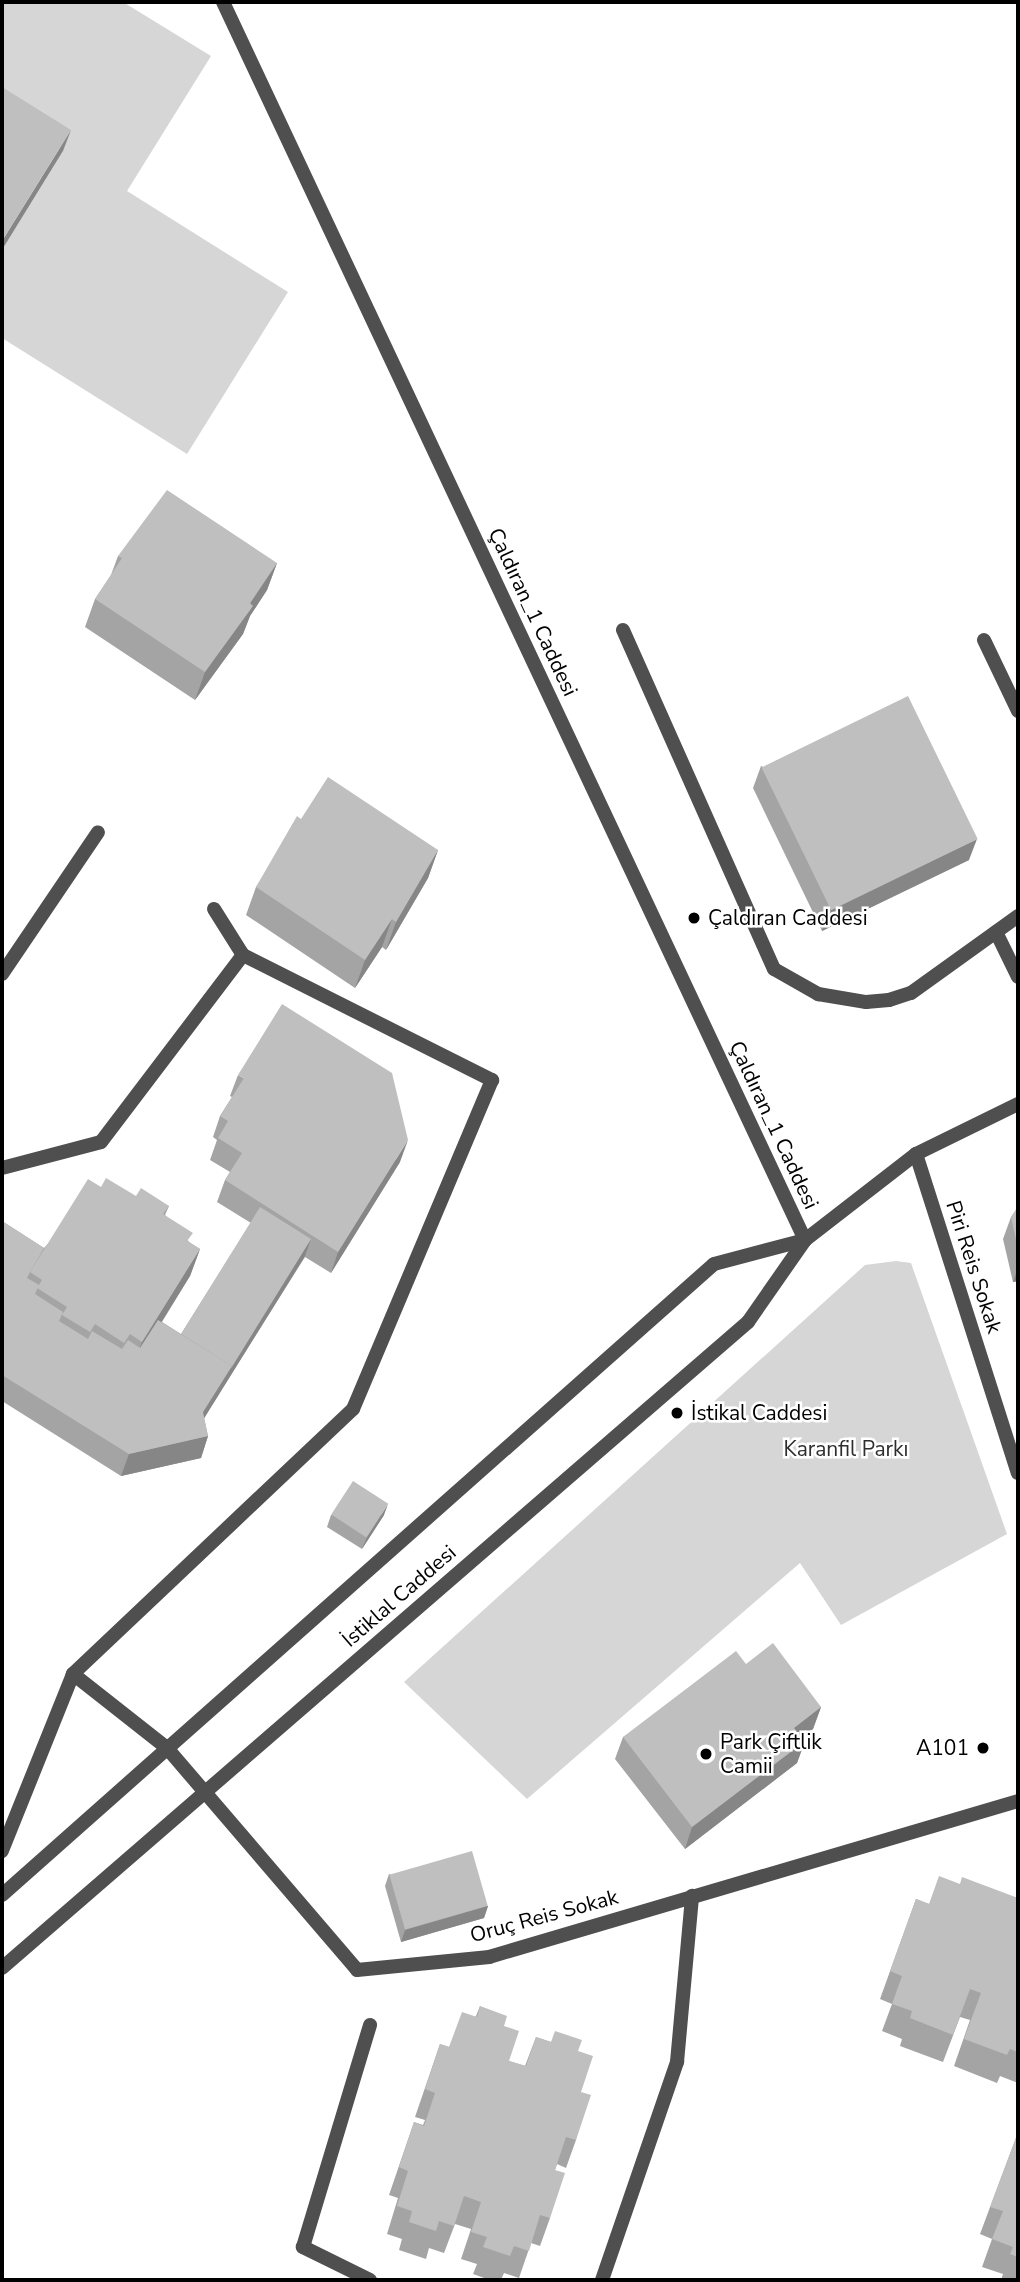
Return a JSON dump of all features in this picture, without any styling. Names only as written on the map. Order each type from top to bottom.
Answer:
[{"type":"street","name":"Çaldıran_1 Caddesi","points":[[223,2],[805,1240]]},
{"type":"street","points":[[623,630],[774,969],[818,994],[866,1002],[889,1000],[911,993],[1018,916]]},
{"type":"street","points":[[984,640],[1018,711]]},
{"type":"street","points":[[2,974],[97,832]]},
{"type":"street","points":[[2,1851],[73,1674],[353,1409],[492,1080],[243,955],[214,909]]},
{"type":"street","points":[[996,932],[1018,977]]},
{"type":"street","points":[[2,1168],[101,1142],[243,955]]},
{"type":"street","name":"İstiklal Caddesi","points":[[2,1968],[748,1322],[805,1240],[916,1154],[1018,1104]]},
{"type":"street","name":"Piri Reis Sokak","points":[[916,1154],[1018,1474]]},
{"type":"street","name":"İstiklal Caddesi","points":[[2,1895],[714,1264],[805,1240]]},
{"type":"street","name":"Oruç Reis Sokak","points":[[73,1674],[167,1748],[202,1794],[357,1970],[489,1957],[1018,1801]]},
{"type":"street","points":[[602,2280],[677,2062],[692,1896]]},
{"type":"street","points":[[370,2025],[303,2247],[370,2280]]},
{"type":"green space","points":[[2,2],[123,2],[211,56],[127,191],[288,292],[187,454],[2,338],[2,250],[63,151],[2,113]]},
{"type":"green space","name":"Karanfil Parkı","points":[[896,1261],[911,1263],[1007,1534],[841,1625],[800,1563],[527,1799],[404,1682],[865,1265]]},
{"type":"building","points":[[2,87],[71,130],[2,241]]},
{"type":"building","points":[[167,490],[277,563],[250,603],[253,606],[205,672],[95,599],[122,558],[118,556]]},
{"type":"building","points":[[908,696],[978,839],[831,910],[761,767]]},
{"type":"building","points":[[328,777],[438,850],[396,922],[392,919],[365,960],[256,887],[297,816],[301,819]]},
{"type":"building","points":[[282,1004],[392,1073],[408,1140],[338,1252],[225,1180],[242,1153],[218,1138],[228,1121],[220,1116],[244,1078],[238,1075]]},
{"type":"building","points":[[106,1178],[136,1196],[141,1188],[169,1206],[163,1214],[193,1233],[187,1241],[200,1249],[142,1342],[130,1334],[124,1343],[95,1324],[90,1332],[62,1315],[67,1307],[37,1288],[42,1280],[30,1272],[88,1179],[101,1187]]},
{"type":"building","points":[[260,1207],[311,1239],[230,1370],[232,1366],[181,1334]]},
{"type":"building","points":[[1018,1207],[1018,1249],[1011,1217]]},
{"type":"building","points":[[2,1221],[44,1248],[27,1278],[39,1285],[35,1294],[63,1312],[59,1321],[88,1339],[92,1331],[122,1349],[128,1340],[140,1348],[158,1320],[232,1366],[203,1412],[208,1436],[129,1454],[2,1375]]},
{"type":"building","points":[[353,1481],[388,1504],[366,1537],[331,1515]]},
{"type":"building","name":"Park Çiftlik Camii","points":[[773,1643],[821,1707],[794,1728],[805,1741],[692,1827],[623,1737],[736,1651],[746,1664]]},
{"type":"building","points":[[472,1851],[488,1906],[405,1929],[389,1875]]},
{"type":"building","points":[[939,1876],[960,1884],[962,1877],[1018,1898],[1018,2052],[1010,2049],[1007,2055],[964,2039],[981,1993],[970,1989],[953,2035],[910,2018],[912,2011],[892,2004],[902,1976],[890,1971],[916,1899],[929,1904]]},
{"type":"building","points":[[480,2006],[507,2016],[504,2026],[519,2031],[509,2061],[526,2066],[536,2037],[551,2042],[555,2031],[582,2040],[578,2051],[593,2056],[581,2092],[591,2095],[576,2140],[566,2137],[555,2170],[565,2173],[550,2218],[540,2215],[529,2251],[514,2246],[510,2256],[483,2247],[487,2237],[471,2232],[481,2202],[464,2196],[454,2226],[439,2221],[436,2231],[409,2222],[412,2211],[397,2206],[408,2171],[399,2167],[414,2122],[424,2126],[435,2093],[425,2089],[440,2044],[449,2047],[462,2012],[477,2017]]},
{"type":"building","points":[[1017,2135],[1018,2257],[1010,2254],[1013,2247],[992,2239],[1003,2211],[990,2207]]},
{"type":"place","name":"Çaldıran Caddesi","points":[[694,918]]},
{"type":"place","name":"İstikal Caddesi","points":[[677,1413]]},
{"type":"place","name":"A101","points":[[983,1748]]},
{"type":"place","name":"Park Çiftlik Camii","points":[[706,1754]]}]
